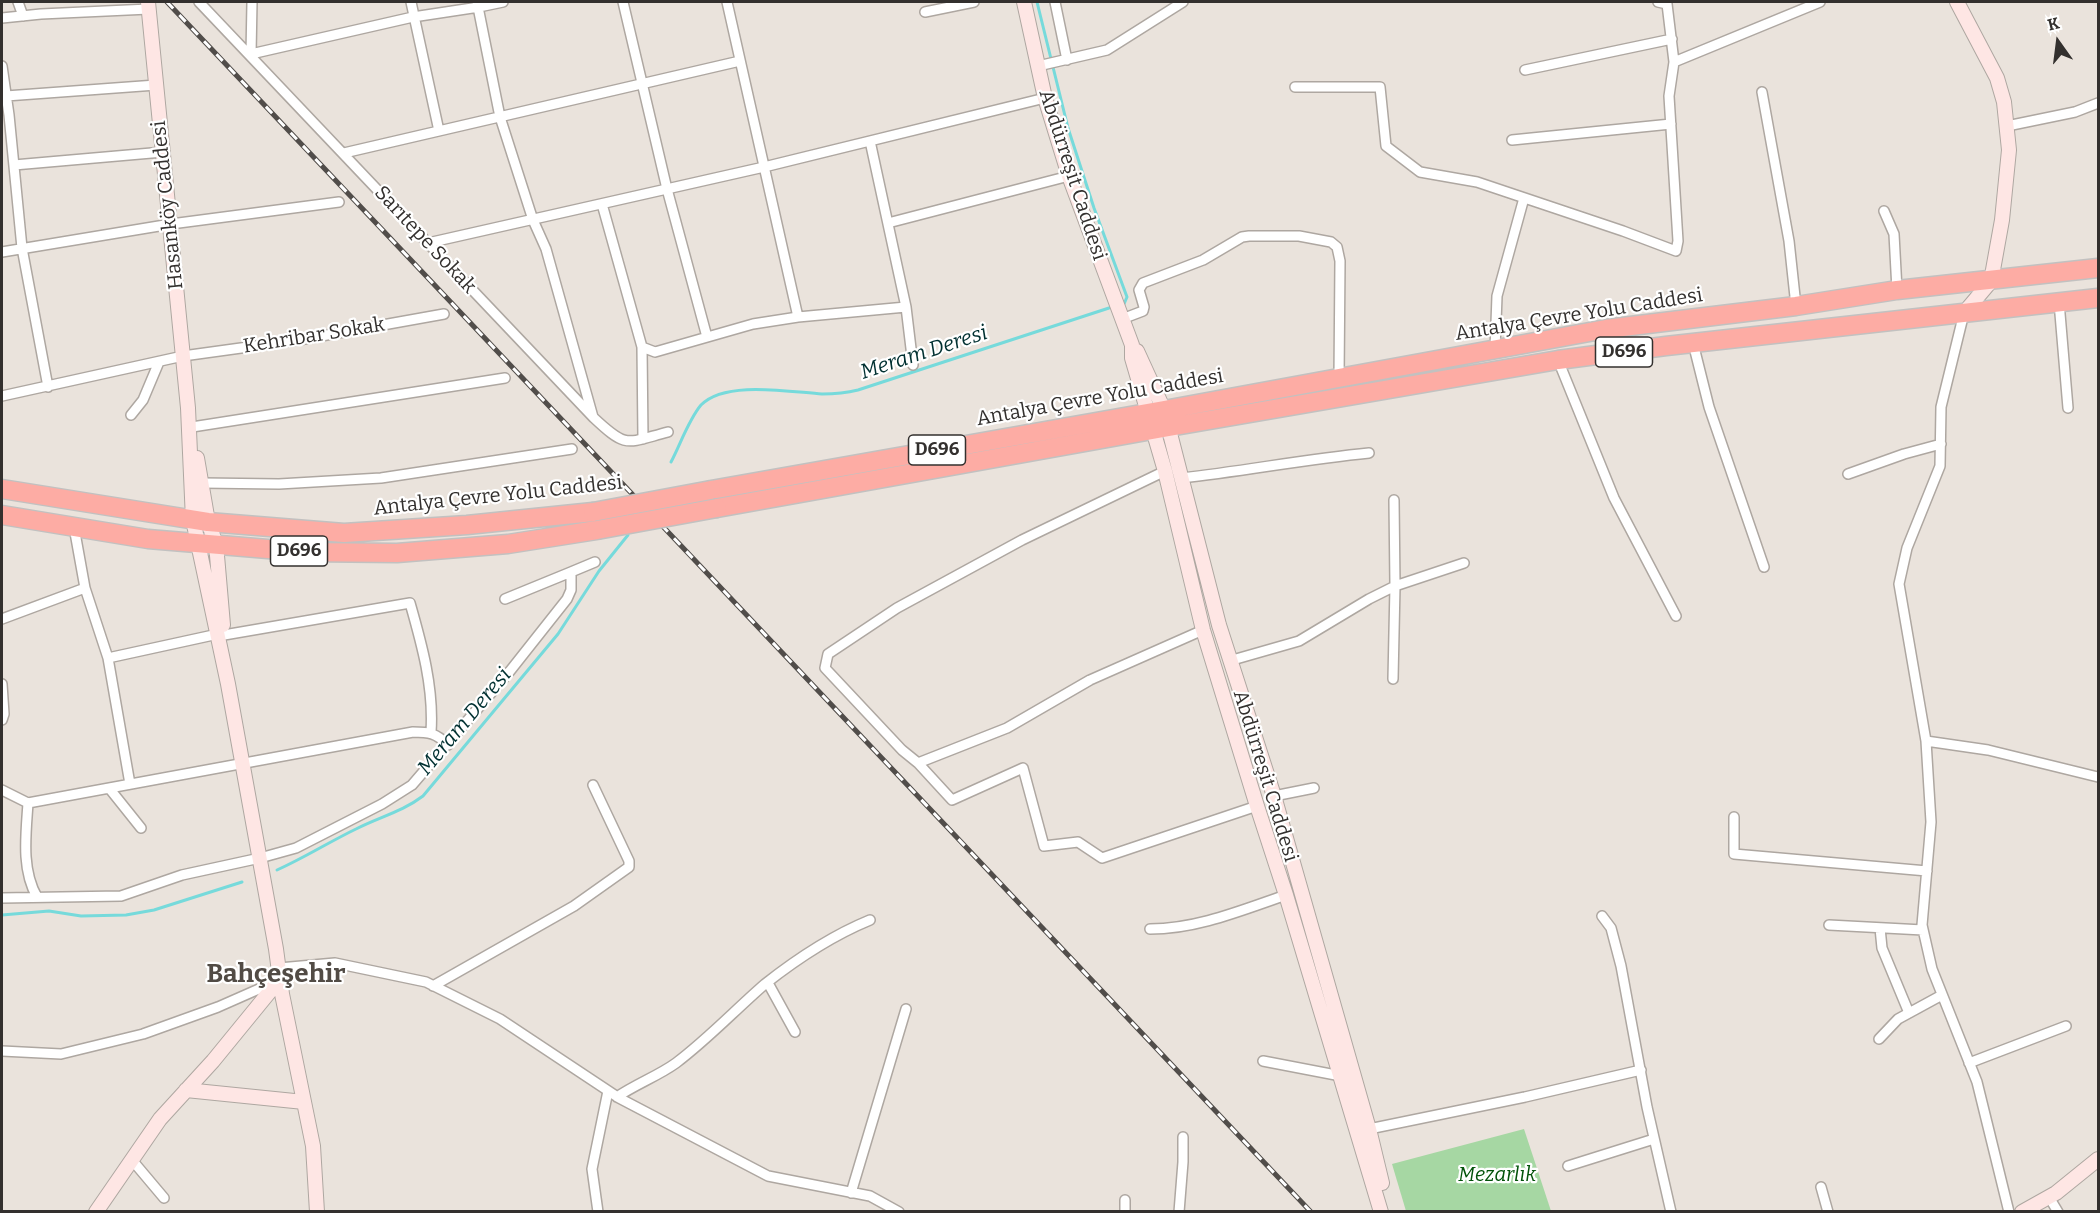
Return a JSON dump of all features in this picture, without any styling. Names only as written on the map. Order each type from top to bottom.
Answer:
[{"type":"highway","name":"Antalya Çevre Yolu Caddesi","points":[[2,515],[148,539],[303,552],[397,553],[508,544],[717,508],[1159,420],[1339,378],[1606,329],[1796,306],[1897,290],[2098,268]]},
{"type":"highway","name":"Antalya Çevre Yolu Caddesi","points":[[2,489],[201,521],[344,533],[467,525],[593,512],[711,490],[1558,360],[2098,298]]},
{"type":"street","points":[[18,2],[23,16]]},
{"type":"street","name":"Sarıtepe Sokak","points":[[199,2],[613,436],[622,442],[668,432]]},
{"type":"street","points":[[252,2],[251,54],[413,17],[478,4],[503,2]]},
{"type":"street","points":[[411,2],[439,131]]},
{"type":"street","points":[[623,2],[667,189],[707,337]]},
{"type":"street","points":[[727,2],[798,317]]},
{"type":"street","points":[[925,12],[974,2]]},
{"type":"street","name":"Abdürreşit Caddesi","points":[[1024,2],[1041,65],[1045,98],[1069,176],[1132,345],[1140,356],[1159,420],[1182,478],[1229,661],[1274,796],[1369,1129],[1390,1212]]},
{"type":"street","points":[[1055,2],[1063,60]]},
{"type":"street","points":[[1041,65],[1107,50],[1182,2]]},
{"type":"street","points":[[1295,87],[1380,87],[1386,146],[1420,172],[1477,182],[1676,251],[1678,241],[1669,96],[1674,62],[1667,4],[1658,2]]},
{"type":"street","points":[[1674,62],[1820,2]]},
{"type":"street","points":[[1957,2],[1997,78],[2004,102],[2009,150],[2002,220],[1991,281],[1964,313],[1941,407],[1940,466],[1907,549],[1899,584],[1926,741],[1931,822],[1922,925],[1932,969],[1977,1082],[2010,1212]]},
{"type":"street","points":[[478,4],[500,117],[533,220],[546,249],[594,418]]},
{"type":"street","points":[[2,18],[148,6]]},
{"type":"street","name":"Hasanköy Caddesi","points":[[148,6],[188,408]]},
{"type":"street","points":[[1525,70],[1672,39]]},
{"type":"street","points":[[344,153],[740,61]]},
{"type":"street","points":[[2,66],[22,248],[48,387]]},
{"type":"street","points":[[5,100],[156,85]]},
{"type":"street","points":[[1762,92],[1789,241],[1796,306]]},
{"type":"street","points":[[428,243],[764,168],[1045,98]]},
{"type":"street","points":[[2007,126],[2075,112],[2098,103]]},
{"type":"street","points":[[1512,140],[1671,124]]},
{"type":"street","points":[[870,141],[906,307],[914,365]]},
{"type":"street","points":[[14,165],[163,152]]},
{"type":"street","points":[[888,224],[1069,176]]},
{"type":"street","points":[[1495,350],[1497,296],[1524,198]]},
{"type":"street","points":[[2,252],[171,224],[339,202]]},
{"type":"street","points":[[602,204],[642,346],[643,439]]},
{"type":"street","points":[[1884,211],[1894,234],[1897,290]]},
{"type":"street","points":[[1122,319],[1143,311],[1139,290],[1143,284],[1203,260],[1242,237],[1299,236],[1331,242],[1337,247],[1340,261],[1339,378]]},
{"type":"street","points":[[2059,302],[2068,408]]},
{"type":"street","points":[[642,346],[655,352],[753,324],[798,317],[906,307]]},
{"type":"street","name":"Kehribar Sokak","points":[[2,396],[183,356],[299,340],[444,314]]},
{"type":"street","points":[[1693,343],[1709,407],[1764,567]]},
{"type":"street","points":[[1558,360],[1614,498],[1676,616]]},
{"type":"street","points":[[131,415],[143,400],[159,362]]},
{"type":"street","points":[[192,427],[505,378]]},
{"type":"street","points":[[188,408],[202,483],[201,521]]},
{"type":"street","points":[[188,408],[201,521],[222,605],[221,635]]},
{"type":"street","name":"Abdürreşit Caddesi","points":[[1159,420],[1165,471],[1203,630],[1286,895],[1381,1212]]},
{"type":"street","points":[[1848,474],[1904,454],[1941,444]]},
{"type":"street","points":[[202,483],[279,484],[381,478],[572,449]]},
{"type":"street","points":[[1182,478],[1316,458],[1369,453]]},
{"type":"street","points":[[1165,471],[1022,540],[897,608],[828,654],[825,668],[952,800],[1023,768],[1044,846],[1078,842],[1102,858],[1257,806]]},
{"type":"street","points":[[1393,679],[1394,500]]},
{"type":"street","points":[[74,527],[85,588],[108,658],[130,784]]},
{"type":"street","points":[[207,543],[228,684],[313,1146],[317,1212]]},
{"type":"street","points":[[506,599],[595,562]]},
{"type":"street","points":[[1229,661],[1299,641],[1395,586],[1464,563]]},
{"type":"street","points":[[2,898],[121,896],[182,875],[296,848],[382,804],[412,785],[510,671],[567,598],[571,590],[571,572]]},
{"type":"street","points":[[2,619],[85,588]]},
{"type":"street","points":[[108,658],[221,635],[410,603],[428,673],[432,710],[431,732]]},
{"type":"street","points":[[918,763],[1007,728],[1090,680],[1203,630]]},
{"type":"street","points":[[2,684],[4,714],[2,720]]},
{"type":"street","points":[[2,790],[28,803],[413,732],[431,732],[448,745]]},
{"type":"street","points":[[1926,741],[1988,750],[2098,777]]},
{"type":"street","points":[[433,986],[574,906],[629,867],[629,861],[593,785]]},
{"type":"street","points":[[109,788],[141,828]]},
{"type":"street","points":[[1274,796],[1314,788]]},
{"type":"street","points":[[28,803],[25,852],[30,886],[37,897]]},
{"type":"street","points":[[1734,817],[1734,854],[1926,871]]},
{"type":"street","points":[[1150,929],[1170,929],[1201,923],[1286,895]]},
{"type":"street","points":[[1602,916],[1611,928],[1671,1212]]},
{"type":"street","points":[[598,1212],[592,1169],[613,1094],[674,1064],[805,954],[830,938],[870,920]]},
{"type":"street","points":[[1829,925],[1923,930]]},
{"type":"street","points":[[1880,928],[1882,948],[1909,1013]]},
{"type":"street","points":[[2,1051],[60,1054],[143,1034],[218,1007],[280,974],[335,963],[426,982],[500,1019],[613,1094],[768,1176],[870,1196],[899,1212]]},
{"type":"street","points":[[96,1212],[160,1119],[280,974]]},
{"type":"street","points":[[768,983],[795,1032]]},
{"type":"street","points":[[1879,1039],[1898,1019],[1942,995]]},
{"type":"street","points":[[851,1193],[906,1009]]},
{"type":"street","points":[[1969,1063],[2066,1026]]},
{"type":"street","points":[[1263,1061],[1341,1076]]},
{"type":"street","points":[[1369,1129],[1641,1070]]},
{"type":"street","points":[[186,1090],[304,1102]]},
{"type":"street","points":[[1179,1212],[1183,1137]]},
{"type":"street","points":[[1568,1166],[1654,1139]]},
{"type":"street","points":[[2022,1212],[2049,1197],[2098,1159]]},
{"type":"street","points":[[132,1160],[164,1198]]},
{"type":"street","points":[[1821,1186],[1828,1212]]},
{"type":"street","points":[[2049,1197],[2058,1212]]},
{"type":"street","points":[[1125,1200],[1125,1212]]},
{"type":"green space","name":"Mezarlık","points":[[1524,1129],[1551,1211],[1406,1211],[1392,1164]]},
{"type":"waterway","name":"Meram Deresi","points":[[1037,2],[1068,128],[1094,208],[1127,297],[1124,304]]},
{"type":"waterway","name":"Meram Deresi","points":[[671,462],[701,405],[712,397],[726,392],[758,389],[822,394],[854,391],[1109,308]]},
{"type":"waterway","name":"Meram Deresi","points":[[277,870],[423,796],[558,634],[599,571],[628,535]]},
{"type":"waterway","name":"Meram Deresi","points":[[2,915],[49,911],[81,916],[126,915],[154,910],[242,882]]},
{"type":"railway","points":[[167,2],[1311,1212]]},
{"type":"district","name":"Bahçeşehir","points":[[276,975]]}]
